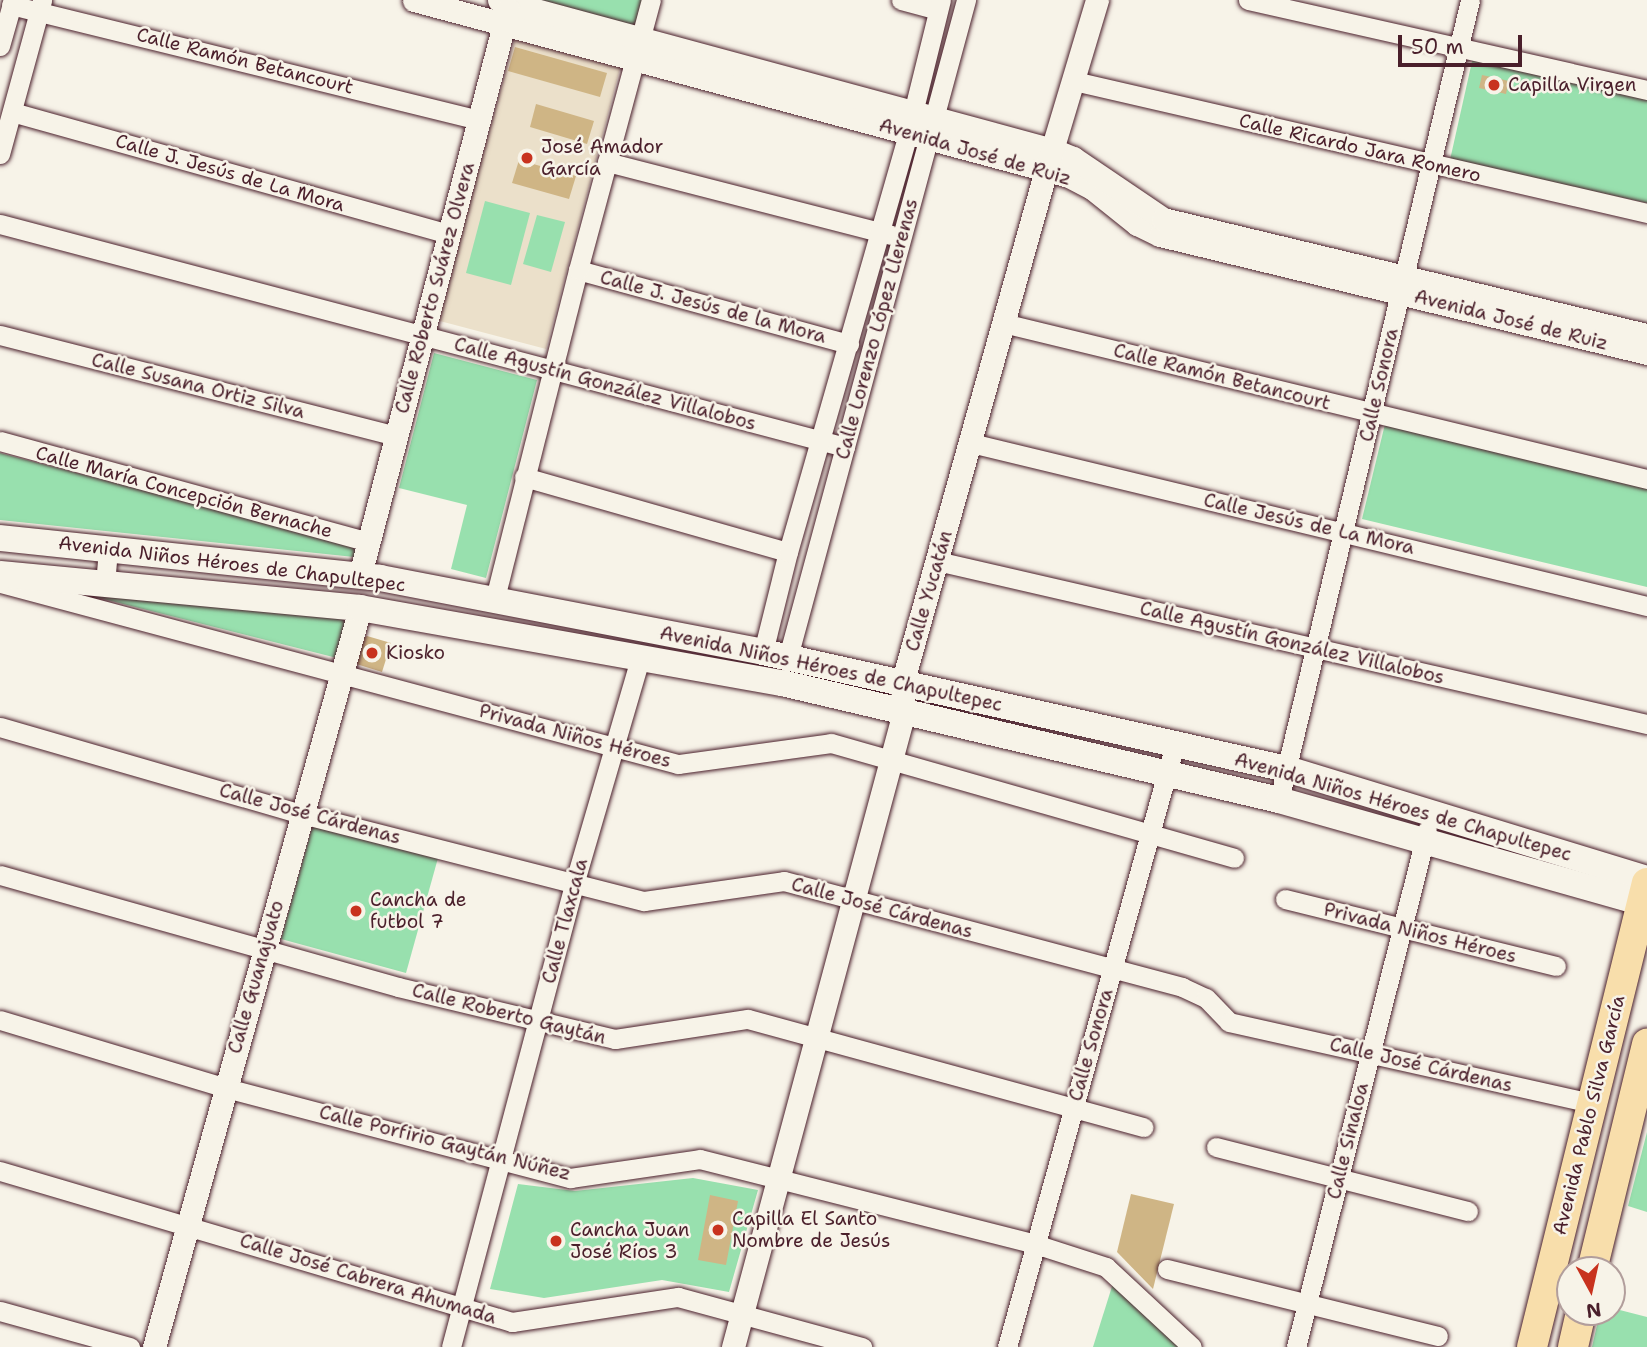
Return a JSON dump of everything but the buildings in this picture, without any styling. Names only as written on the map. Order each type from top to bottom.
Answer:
[{"type":"main road","name":"Avenida Niños Héroes de Chapultepec","points":[[0,538],[360,575],[776,654],[1287,769],[1432,812],[1646,892]]},
{"type":"main road","name":"Avenida Niños Héroes de Chapultepec","points":[[0,575],[360,608],[782,683],[1279,800],[1425,839],[1646,892]]},
{"type":"main road","name":"Avenida Pablo Silva García","points":[[1531,1347],[1646,892]]},
{"type":"main road","name":"Avenida Pablo Silva García","points":[[1595,1256],[1647,1044]]},
{"type":"main road","points":[[1573,1347],[1578,1326]]},
{"type":"street","name":"Avenida José de Ruiz","points":[[414,0],[506,7],[637,49],[1049,160],[1073,158],[1163,219],[1647,353]]},
{"type":"street","points":[[494,601],[578,270],[651,0]]},
{"type":"street","points":[[901,0],[939,5]]},
{"type":"street","name":"Calle Lorenzo López Llerenas","points":[[776,654],[788,552],[879,232],[966,0]]},
{"type":"street","name":"Calle Yucatán","points":[[733,1347],[904,712],[902,684],[1049,160],[1097,0]]},
{"type":"street","points":[[1248,0],[1647,90]]},
{"type":"street","name":"Calle Sonora","points":[[1279,800],[1470,0]]},
{"type":"street","points":[[0,46],[12,2]]},
{"type":"street","name":"Calle Ramón Betancourt","points":[[12,2],[40,5],[479,120]]},
{"type":"street","points":[[0,154],[40,5]]},
{"type":"street","name":"Calle Lorenzo López Llerenas","points":[[776,654],[845,447],[903,238],[939,5]]},
{"type":"street","name":"Calle Roberto Suárez Olvera","points":[[360,575],[506,7]]},
{"type":"street","name":"Calle Ricardo Jara Romero","points":[[1074,81],[1647,213]]},
{"type":"street","name":"Calle J. Jesús de La Mora","points":[[12,112],[449,234]]},
{"type":"street","points":[[607,162],[903,238]]},
{"type":"street","name":"Calle Agustín González Villalobos","points":[[0,224],[845,447]]},
{"type":"street","name":"Calle J. Jesús de la Mora","points":[[578,270],[849,344]]},
{"type":"street","name":"Avenida José de Ruiz","points":[[1402,285],[1647,335]]},
{"type":"street","name":"Calle Ramón Betancourt","points":[[1003,323],[1647,479]]},
{"type":"street","name":"Calle Susana Ortiz Silva","points":[[0,335],[397,436]]},
{"type":"street","name":"Calle María Concepción Bernache","points":[[0,441],[369,542]]},
{"type":"street","name":"Calle Jesús de La Mora","points":[[971,443],[1647,606]]},
{"type":"street","points":[[524,477],[788,552]]},
{"type":"street","points":[[105,584],[108,549]]},
{"type":"street","name":"Calle Agustín González Villalobos","points":[[937,561],[1315,650],[1647,724]]},
{"type":"street","name":"Privada Niños Héroes","points":[[0,583],[342,672],[678,764],[831,743],[1234,858]]},
{"type":"street","name":"Calle Guanajuato","points":[[154,1347],[360,608]]},
{"type":"street","name":"Calle Tlaxcala","points":[[451,1347],[575,881],[640,658]]},
{"type":"street","name":"Calle José Cárdenas","points":[[0,727],[302,814],[575,881],[644,901],[784,881],[1182,986],[1206,998],[1229,1022],[1592,1103]]},
{"type":"street","name":"Calle Sonora","points":[[1007,1347],[1175,744]]},
{"type":"street","name":"Calle Sinaloa","points":[[1296,1347],[1432,812]]},
{"type":"street","name":"Calle Roberto Gaytán","points":[[0,875],[264,950],[615,1039],[748,1019],[1144,1127]]},
{"type":"street","name":"Privada Niños Héroes","points":[[1285,900],[1556,966]]},
{"type":"street","name":"Calle Porfirio Gaytán Núñez","points":[[0,1020],[226,1088],[570,1178],[700,1159],[1035,1244],[1107,1267],[1192,1347]]},
{"type":"street","points":[[1216,1147],[1468,1210]]},
{"type":"street","name":"Calle José Cabrera Ahumada","points":[[0,1171],[512,1322],[678,1297],[862,1347]]},
{"type":"street","points":[[1167,1269],[1438,1336]]},
{"type":"street","points":[[0,1311],[130,1347]]},
{"type":"shaded area","points":[[516,36],[621,65],[546,349],[436,320]]},
{"type":"green space","points":[[538,0],[645,0],[637,27]]},
{"type":"green space","points":[[1473,57],[1647,96],[1647,203],[1450,160]]},
{"type":"green space","points":[[485,201],[530,213],[511,285],[466,273]]},
{"type":"green space","points":[[537,215],[565,222],[551,272],[523,264]]},
{"type":"green space","points":[[434,353],[537,380],[486,578],[451,569],[467,505],[399,488]]},
{"type":"green space","points":[[1385,424],[1647,487],[1647,587],[1362,519]]},
{"type":"green space","points":[[0,453],[357,546],[354,557],[0,520]]},
{"type":"green space","points":[[64,589],[353,617],[341,659]]},
{"type":"green space","name":"Cancha de futbol 7","points":[[313,824],[438,858],[406,973],[281,939]]},
{"type":"green space","points":[[1647,1132],[1647,1212],[1628,1206]]},
{"type":"green space","points":[[693,1178],[758,1190],[729,1292],[662,1280],[544,1298],[490,1289],[518,1184],[575,1191]]},
{"type":"green space","points":[[1114,1280],[1185,1347],[1093,1347]]},
{"type":"green space","points":[[1626,1312],[1647,1317],[1647,1347],[1592,1347],[1597,1326],[1626,1326]]},
{"type":"place","name":"Capilla Virgen","points":[[1494,85]]},
{"type":"place","name":"José Amador García","points":[[527,158]]},
{"type":"place","name":"Kiosko","points":[[372,653]]},
{"type":"place","name":"Cancha de futbol 7","points":[[356,911]]},
{"type":"place","name":"Capilla El Santo Nombre de Jesús","points":[[718,1230]]},
{"type":"place","name":"Cancha Juan José Ríos 3","points":[[556,1241]]}]
